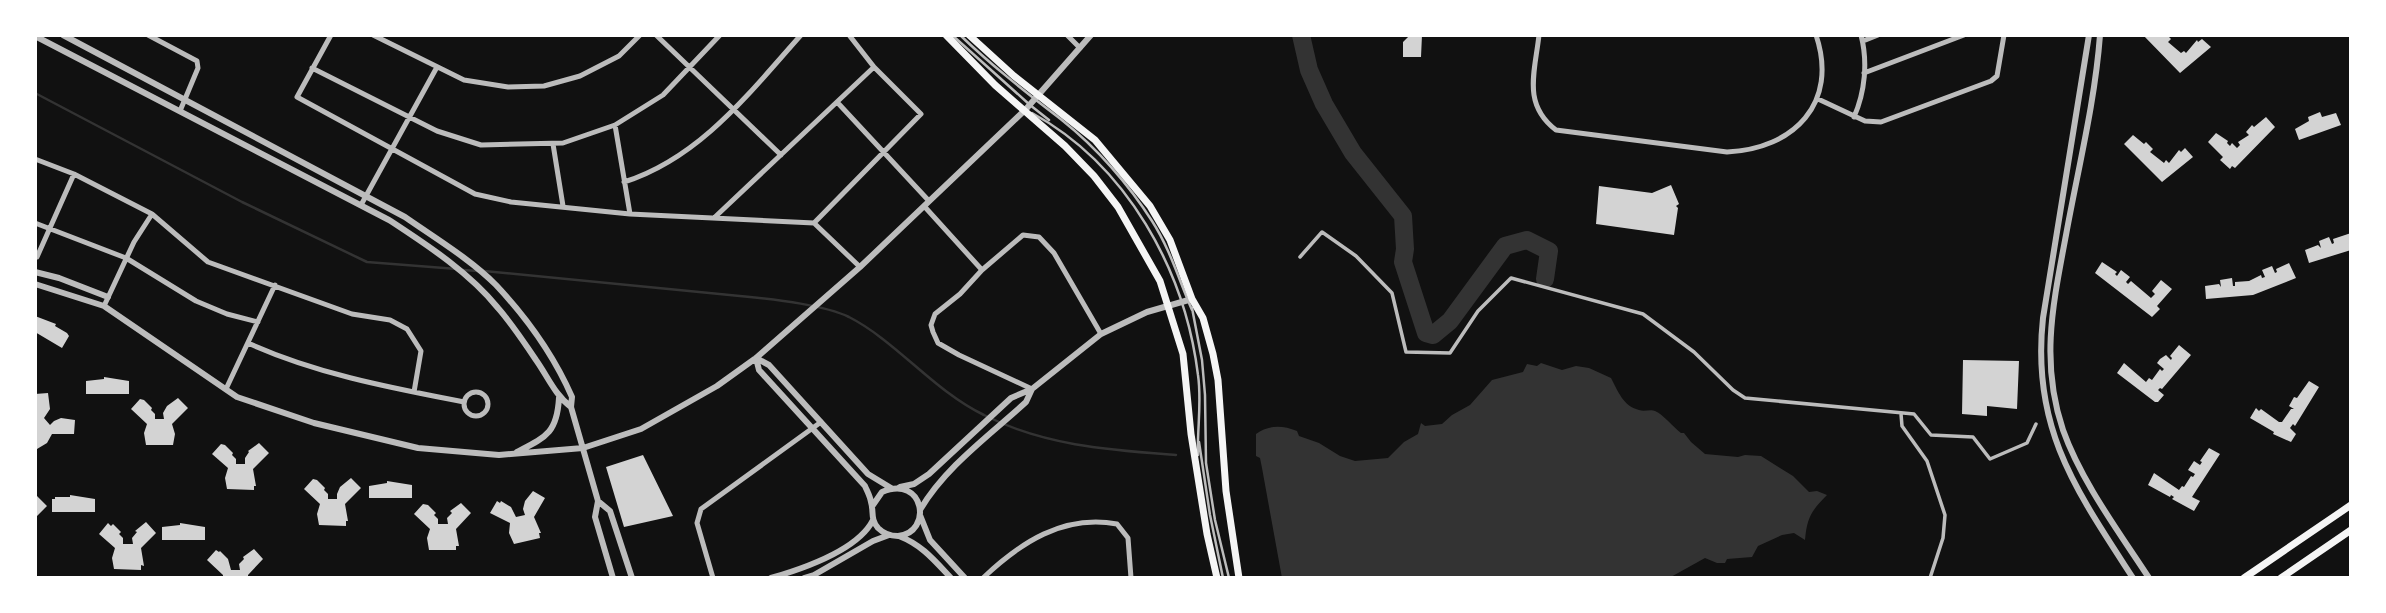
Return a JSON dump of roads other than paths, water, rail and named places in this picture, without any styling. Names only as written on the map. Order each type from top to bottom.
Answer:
[{"type":"main road","points":[[946,35],[995,85],[1095,140],[1150,205],[1181,265],[1187,299],[1203,318],[1213,354],[1218,380],[1226,491],[1239,578]]},
{"type":"main road","points":[[969,35],[1094,176],[1118,207],[1160,281],[1183,354],[1191,435],[1217,578]]},
{"type":"main road","points":[[2244,578],[2351,505]]},
{"type":"main road","points":[[2281,578],[2351,530]]},
{"type":"street","points":[[63,35],[405,217],[445,244],[495,284],[534,329],[572,397],[571,407],[598,501],[595,517],[613,578]]},
{"type":"street","points":[[148,35],[197,61],[198,68],[180,111]]},
{"type":"street","points":[[331,35],[298,97],[475,194],[511,202],[563,205],[630,214],[814,223],[860,267]]},
{"type":"street","points":[[373,35],[464,80],[508,87],[544,86],[580,76],[619,55],[640,35]]},
{"type":"street","points":[[656,35],[781,155]]},
{"type":"street","points":[[312,68],[437,131],[481,145],[553,144],[615,125],[663,95],[720,35]]},
{"type":"street","points":[[624,182],[639,177],[691,148],[734,109],[801,35]]},
{"type":"street","points":[[814,223],[921,114],[874,67],[849,35]]},
{"type":"street","points":[[1067,35],[1080,48]]},
{"type":"street","points":[[35,284],[104,306],[237,397],[314,423],[418,448],[513,454],[583,448],[641,429],[716,386],[756,358],[860,267],[1032,103],[1091,35]]},
{"type":"street","points":[[1539,35],[1533,91],[1537,111],[1556,130],[1727,152],[1742,152],[1778,141],[1803,122],[1818,99],[1822,65],[1816,35]]},
{"type":"street","points":[[1854,117],[1863,92],[1862,38],[1878,35]]},
{"type":"street","points":[[1864,74],[1964,35]]},
{"type":"street","points":[[1818,99],[1854,117],[1881,122],[1991,81],[1997,76],[2004,35]]},
{"type":"street","points":[[2089,35],[2043,318],[2041,379],[2047,414],[2060,454],[2133,578]]},
{"type":"street","points":[[2100,35],[2053,306],[2049,345],[2050,380],[2063,430],[2075,459],[2148,578]]},
{"type":"street","points":[[35,36],[361,205],[424,243],[476,284],[520,337],[559,398],[571,407]]},
{"type":"street","points":[[361,205],[437,67]]},
{"type":"street","points":[[715,217],[874,67]]},
{"type":"street","points":[[837,102],[982,270]]},
{"type":"street","points":[[615,125],[630,214]]},
{"type":"street","points":[[553,144],[563,205]]},
{"type":"street","points":[[35,159],[75,174],[152,214],[208,262],[352,314],[390,320],[407,329],[421,351],[414,392]]},
{"type":"street","points":[[37,257],[75,174]]},
{"type":"street","points":[[104,306],[126,258],[152,214]]},
{"type":"street","points":[[35,223],[126,258],[196,302],[258,322]]},
{"type":"street","points":[[1300,257],[1322,232],[1356,256],[1392,293],[1406,352],[1450,353],[1478,312],[1510,278],[1643,314],[1694,352],[1732,390],[1745,398],[1914,414],[1931,435],[1973,437],[1990,459],[2027,443],[2036,424]]},
{"type":"street","points":[[1032,389],[959,355],[939,342],[931,325],[935,314],[1023,235],[1039,237],[1054,253],[1101,334]]},
{"type":"street","points":[[35,272],[108,297]]},
{"type":"street","points":[[226,389],[275,285]]},
{"type":"street","points":[[873,505],[882,492],[914,484],[929,474],[1010,400],[1032,389],[1101,334],[1147,312],[1187,299]]},
{"type":"street","points":[[248,344],[305,365],[464,402]]},
{"type":"street","points":[[756,358],[769,365],[868,474],[891,488]]},
{"type":"street","points":[[756,358],[759,370],[865,486],[873,505],[873,520],[867,531],[854,542],[818,561],[771,578]]},
{"type":"street","points":[[804,578],[873,541],[913,528],[928,495],[949,472],[1023,405],[1032,389]]},
{"type":"street","points":[[475,392],[483,394],[488,405],[481,414],[474,415],[468,412],[464,402],[468,395],[475,392]]},
{"type":"street","points":[[513,454],[551,432],[558,417],[559,398]]},
{"type":"street","points":[[1901,414],[1902,426],[1927,461],[1945,515],[1943,538],[1930,578]]},
{"type":"street","points":[[713,578],[698,523],[701,509],[821,422]]},
{"type":"street","points":[[900,487],[916,499],[930,540],[965,578]]},
{"type":"street","points":[[598,501],[610,511],[632,578]]},
{"type":"street","points":[[873,520],[883,532],[914,542],[951,578]]},
{"type":"street","points":[[982,578],[1021,544],[1036,536],[1073,525],[1104,522],[1117,524],[1128,538],[1131,578]]},
{"type":"lane","points":[[952,35],[1032,103]]},
{"type":"lane","points":[[960,35],[1105,171],[1131,202],[1187,299],[1192,310],[1202,360],[1206,463],[1214,520],[1229,578]]},
{"type":"lane","points":[[1187,299],[1199,377],[1198,471]]},
{"type":"lane","points":[[1198,435],[1210,516],[1223,578]]},
{"type":"waterway","points":[[1301,35],[1309,70],[1324,104],[1353,153],[1403,216],[1403,262],[1426,333],[1433,335],[1450,321],[1505,246],[1527,240],[1549,251],[1545,279]]},
{"type":"waterway","points":[[35,93],[242,202],[367,262],[457,269]]},
{"type":"waterway","points":[[463,270],[478,271]]},
{"type":"waterway","points":[[484,271],[761,298],[827,309],[866,327],[948,393],[984,415],[1007,425],[1030,434],[1078,445],[1176,455]]}]
